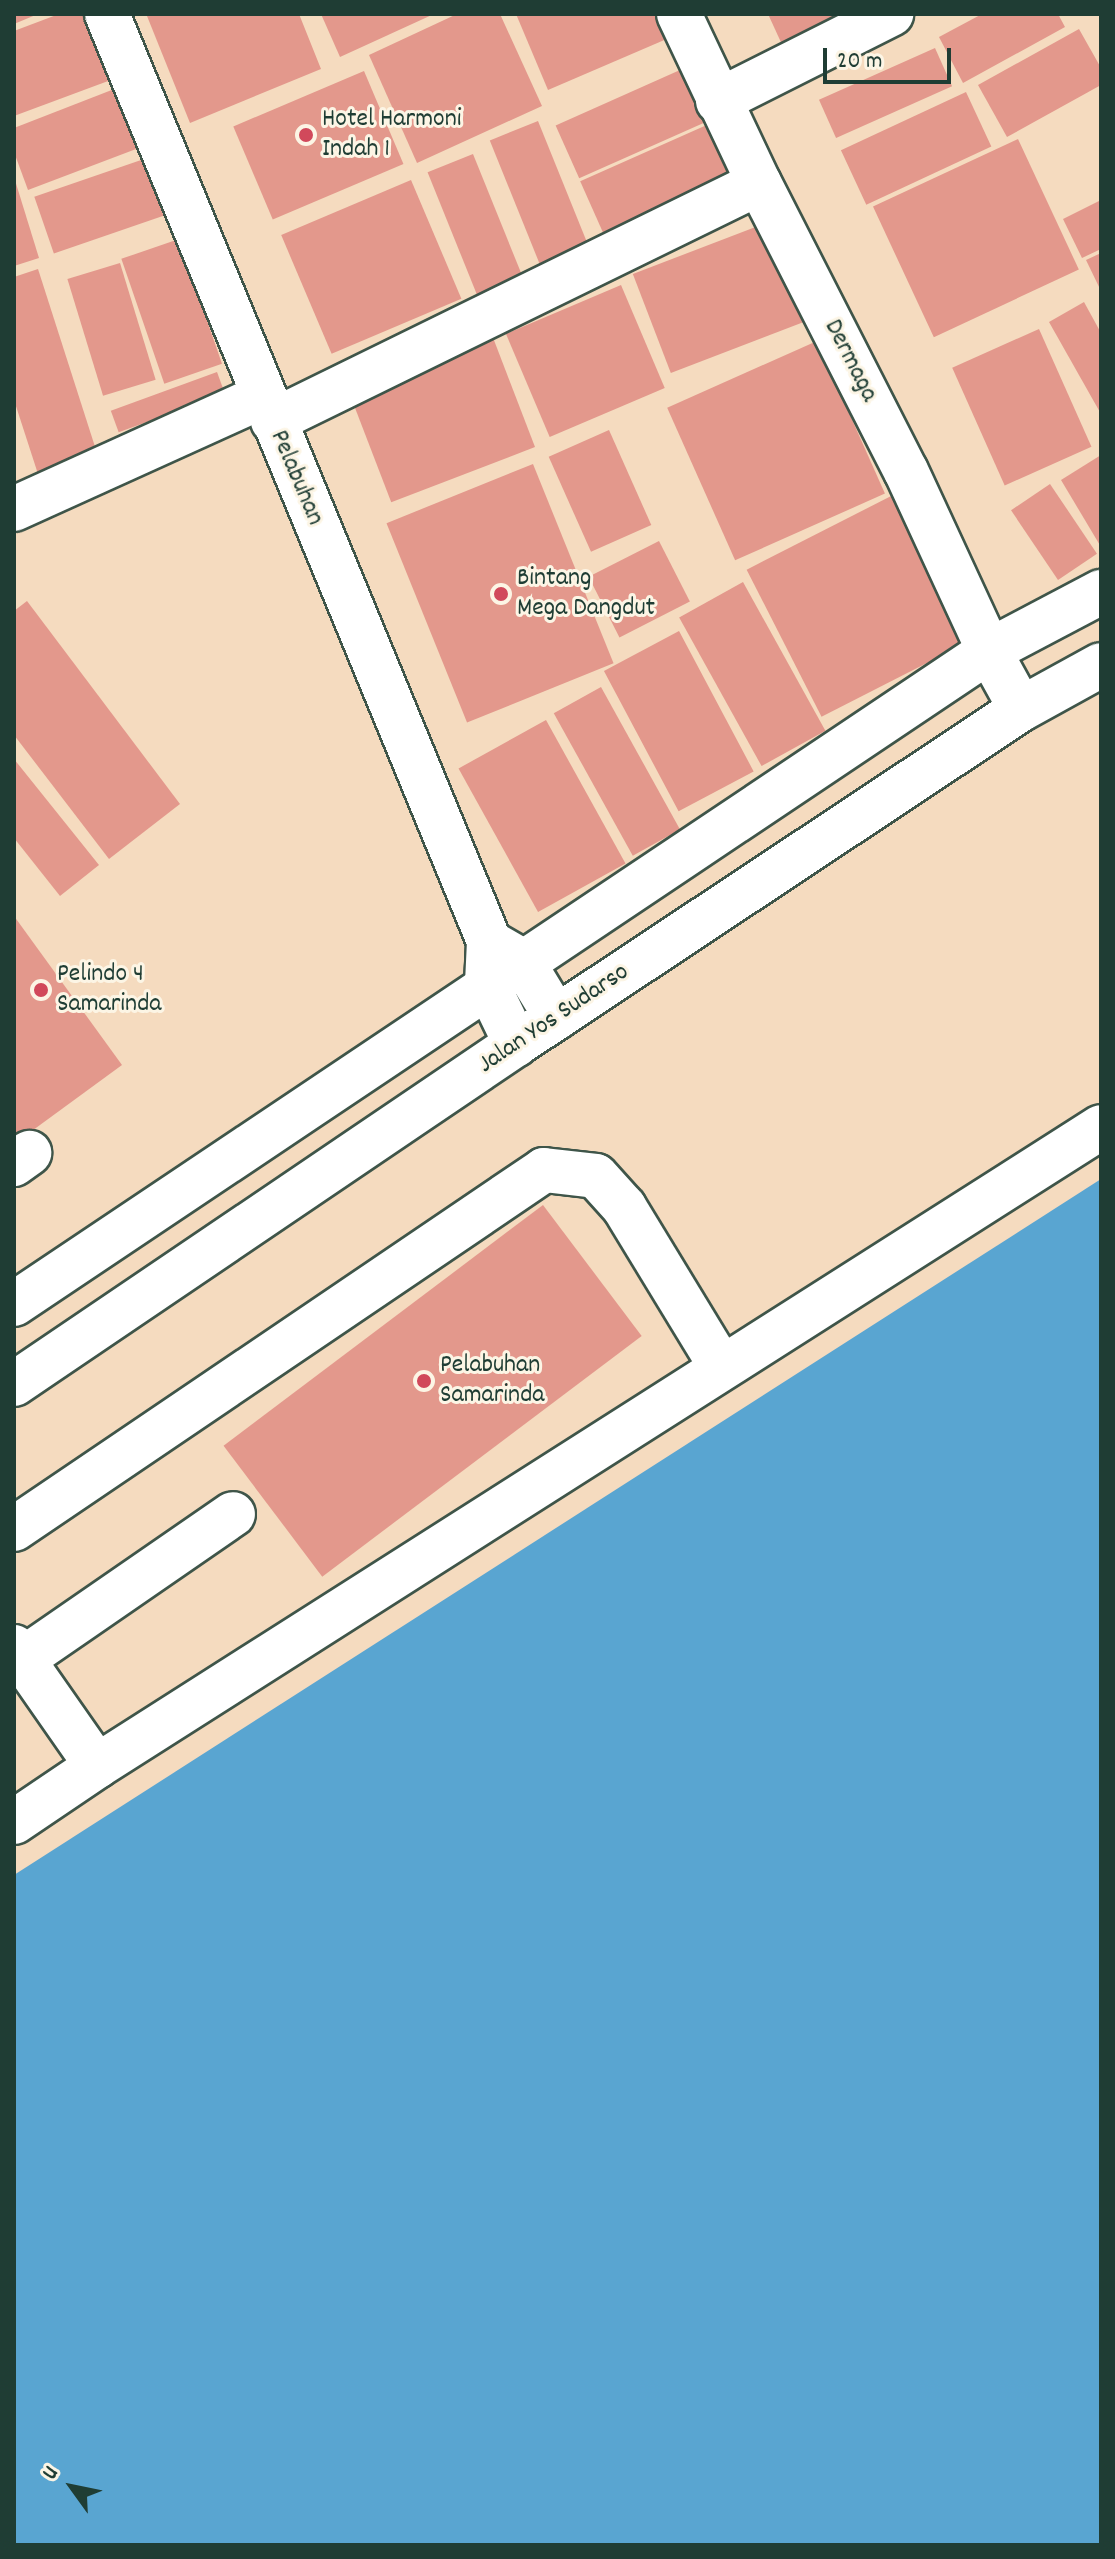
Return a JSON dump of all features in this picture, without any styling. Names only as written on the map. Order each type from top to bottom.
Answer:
[{"type":"main road","name":"Pelabuhan","points":[[107,14],[267,409],[499,962],[516,1044]]},
{"type":"main road","name":"Dermaga","points":[[679,14],[718,101],[906,471],[989,651],[1021,709]]},
{"type":"main road","points":[[718,101],[891,14]]},
{"type":"main road","points":[[14,509],[267,409],[759,183]]},
{"type":"main road","points":[[14,1304],[499,962],[989,651],[1101,592]]},
{"type":"main road","name":"Jalan Yos Sudarso","points":[[14,1384],[556,1017],[1021,709],[1101,665]]},
{"type":"main road","name":"Pelabuhan","points":[[499,962],[556,1017]]},
{"type":"main road","points":[[14,1822],[97,1766],[1101,1127]]},
{"type":"main road","points":[[14,1529],[544,1170],[596,1176],[624,1207],[722,1368]]},
{"type":"main road","points":[[97,1766],[18,1653],[233,1514]]},
{"type":"water","points":[[1101,1179],[1101,2545],[14,2545],[14,1875]]},
{"type":"building","points":[[14,14],[38,14],[14,24]]},
{"type":"building","points":[[59,14],[105,14],[127,74],[14,116],[14,31]]},
{"type":"building","points":[[299,14],[321,69],[190,123],[147,16]]},
{"type":"building","points":[[321,14],[434,14],[340,57]]},
{"type":"building","points":[[457,14],[500,14],[542,106],[417,163],[369,55]]},
{"type":"building","points":[[516,14],[659,14],[669,38],[548,90]]},
{"type":"building","points":[[768,14],[867,14],[785,51]]},
{"type":"building","points":[[982,14],[1058,14],[1065,27],[963,83],[939,37]]},
{"type":"building","points":[[1079,29],[1101,68],[1101,85],[1007,137],[978,85]]},
{"type":"building","points":[[935,48],[952,86],[836,138],[819,100]]},
{"type":"building","points":[[689,66],[713,119],[579,178],[556,125]]},
{"type":"building","points":[[364,71],[403,164],[273,219],[233,126]]},
{"type":"building","points":[[122,86],[144,146],[28,190],[14,152],[14,128]]},
{"type":"building","points":[[966,92],[991,146],[866,205],[841,150]]},
{"type":"building","points":[[538,121],[590,249],[541,268],[490,140]]},
{"type":"building","points":[[709,124],[735,182],[606,240],[580,181]]},
{"type":"building","points":[[1018,139],[1079,270],[934,337],[873,207]]},
{"type":"building","points":[[473,154],[523,277],[477,296],[428,172]]},
{"type":"building","points":[[144,159],[164,216],[54,253],[34,197]]},
{"type":"building","points":[[14,177],[39,258],[14,266]]},
{"type":"building","points":[[411,180],[461,299],[332,354],[281,235]]},
{"type":"building","points":[[1101,200],[1101,249],[1082,258],[1063,219]]},
{"type":"building","points":[[771,221],[809,320],[671,373],[633,274]]},
{"type":"building","points":[[179,239],[222,364],[164,384],[121,259]]},
{"type":"building","points":[[1101,253],[1101,291],[1086,260]]},
{"type":"building","points":[[120,263],[156,380],[103,396],[67,279]]},
{"type":"building","points":[[38,269],[97,453],[38,474],[14,400],[14,277]]},
{"type":"building","points":[[621,285],[665,388],[550,437],[506,334]]},
{"type":"building","points":[[1084,302],[1101,333],[1101,414],[1049,322]]},
{"type":"building","points":[[1039,329],[1091,447],[1005,485],[952,368]]},
{"type":"building","points":[[492,335],[535,447],[391,502],[348,390]]},
{"type":"building","points":[[817,341],[885,494],[735,560],[667,408]]},
{"type":"building","points":[[217,372],[225,394],[119,432],[111,411]]},
{"type":"building","points":[[609,430],[651,525],[591,552],[549,457]]},
{"type":"building","points":[[1101,455],[1101,547],[1061,480]]},
{"type":"building","name":"Bintang Mega Dangdut","points":[[533,464],[614,663],[467,723],[387,523]]},
{"type":"building","points":[[1050,484],[1097,554],[1058,580],[1011,510]]},
{"type":"building","points":[[899,492],[974,639],[822,717],[747,570]]},
{"type":"building","points":[[659,541],[690,602],[619,637],[589,577]]},
{"type":"building","points":[[743,582],[825,731],[762,766],[679,617]]},
{"type":"building","points":[[27,601],[180,804],[109,859],[14,735],[14,611]]},
{"type":"building","points":[[679,631],[754,771],[679,811],[604,671]]},
{"type":"building","points":[[601,687],[680,830],[633,856],[554,713]]},
{"type":"building","points":[[546,720],[626,863],[538,912],[459,768]]},
{"type":"building","points":[[14,759],[99,865],[60,896],[14,838]]},
{"type":"building","name":"Pelindo 4 Samarinda","points":[[14,916],[122,1065],[14,1144]]},
{"type":"building","name":"Pelabuhan Samarinda","points":[[543,1205],[642,1336],[322,1577],[224,1446]]},
{"type":"place","name":"Hotel Harmoni Indah 1","points":[[306,135]]},
{"type":"place","name":"Bintang Mega Dangdut","points":[[501,594]]},
{"type":"place","name":"Pelindo 4 Samarinda","points":[[41,990]]},
{"type":"place","name":"Pelabuhan Samarinda","points":[[424,1381]]}]
